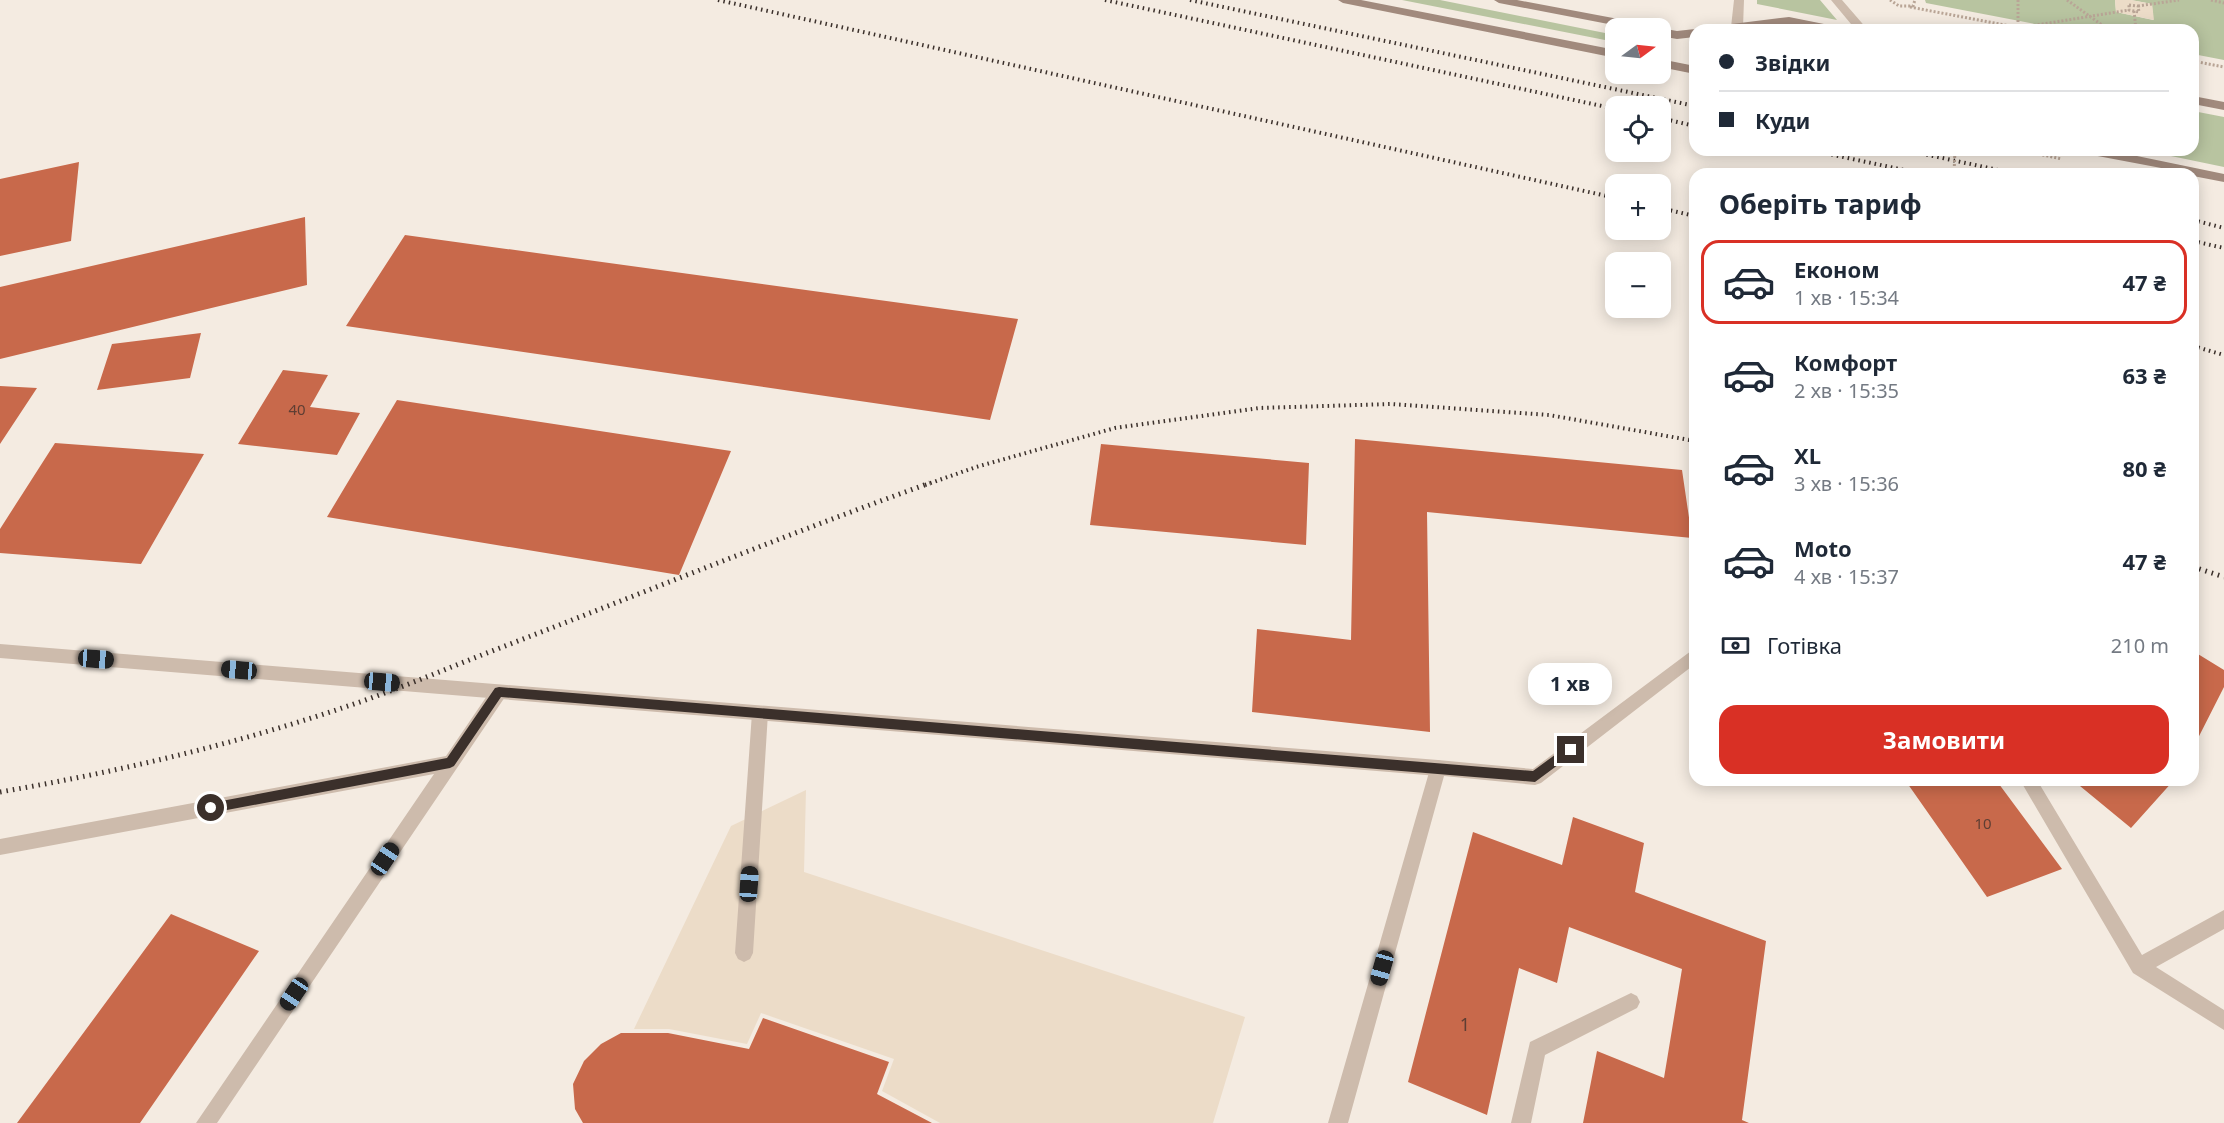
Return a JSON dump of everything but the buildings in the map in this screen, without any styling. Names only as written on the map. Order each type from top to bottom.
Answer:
[{"type":"main road","points":[[1343,0],[1605,52]]},
{"type":"main road","points":[[1499,0],[1605,20]]},
{"type":"main road","points":[[1671,34],[1689,34]]},
{"type":"main road","points":[[1671,65],[1689,69]]},
{"type":"main road","points":[[2199,101],[2224,106]]},
{"type":"main road","points":[[2116,156],[2175,168]]},
{"type":"main road","points":[[2199,173],[2224,178]]},
{"type":"street","points":[[1738,24],[1740,0]]},
{"type":"street","points":[[1836,0],[1857,24]]},
{"type":"street","points":[[0,651],[1535,777],[1689,660]]},
{"type":"street","points":[[206,1123],[499,692]]},
{"type":"street","points":[[744,953],[760,713]]},
{"type":"street","points":[[0,847],[450,763]]},
{"type":"street","points":[[1338,1123],[1438,768]]},
{"type":"street","points":[[2032,786],[2139,967],[2224,1021]]},
{"type":"street","points":[[2139,967],[2224,919]]},
{"type":"street","points":[[1521,1123],[1537,1049],[1631,1002]]},
{"type":"path","points":[[1890,0],[1899,6],[1997,24]]},
{"type":"path","points":[[1910,7],[1915,4],[1915,0]]},
{"type":"path","points":[[2018,0],[2018,24]]},
{"type":"path","points":[[2067,0],[2101,24]]},
{"type":"path","points":[[2042,24],[2129,10],[2139,12],[2133,0]]},
{"type":"path","points":[[2129,10],[2129,4],[2136,6],[2180,0]]},
{"type":"path","points":[[2211,0],[2224,3]]},
{"type":"path","points":[[2134,11],[2135,24]]},
{"type":"path","points":[[2199,62],[2224,67]]},
{"type":"green space","points":[[1402,0],[1440,0],[1605,33],[1605,40]]},
{"type":"green space","points":[[1757,0],[1820,0],[1837,20],[1757,4]]},
{"type":"green space","points":[[1925,0],[2115,0],[2116,12],[2153,20],[2152,4],[2131,0],[2224,0],[2224,60],[2199,55],[2199,24],[2035,24],[1926,3]]},
{"type":"green space","points":[[2199,112],[2224,117],[2224,167],[2171,156],[2199,156]]},
{"type":"shaded area","points":[[2115,0],[2152,4],[2154,20],[2116,12]]},
{"type":"shaded area","points":[[806,790],[804,872],[1245,1017],[1213,1123],[940,1123],[882,1091],[894,1059],[761,1013],[747,1044],[669,1029],[634,1029],[731,826]]},
{"type":"railway","points":[[718,0],[1605,196]]},
{"type":"railway","points":[[1105,0],[1605,107]]},
{"type":"railway","points":[[1190,0],[1689,105]]},
{"type":"railway","points":[[1671,121],[1689,125]]},
{"type":"railway","points":[[1838,156],[1895,168]]},
{"type":"railway","points":[[1933,156],[1989,168]]},
{"type":"railway","points":[[1671,211],[1689,215]]},
{"type":"railway","points":[[2199,222],[2224,228]]},
{"type":"railway","points":[[2199,242],[2224,248]]},
{"type":"railway","points":[[2199,348],[2224,355]]},
{"type":"railway","points":[[925,485],[976,467],[1115,428],[1259,408],[1391,404],[1549,415],[1689,440]]},
{"type":"railway","points":[[0,792],[87,776],[174,756],[303,721],[400,687],[930,483]]},
{"type":"railway","points":[[2199,569],[2224,577]]},
{"type":"route","points":[[211,808],[450,763],[499,692],[1535,777],[1571,750]]}]
